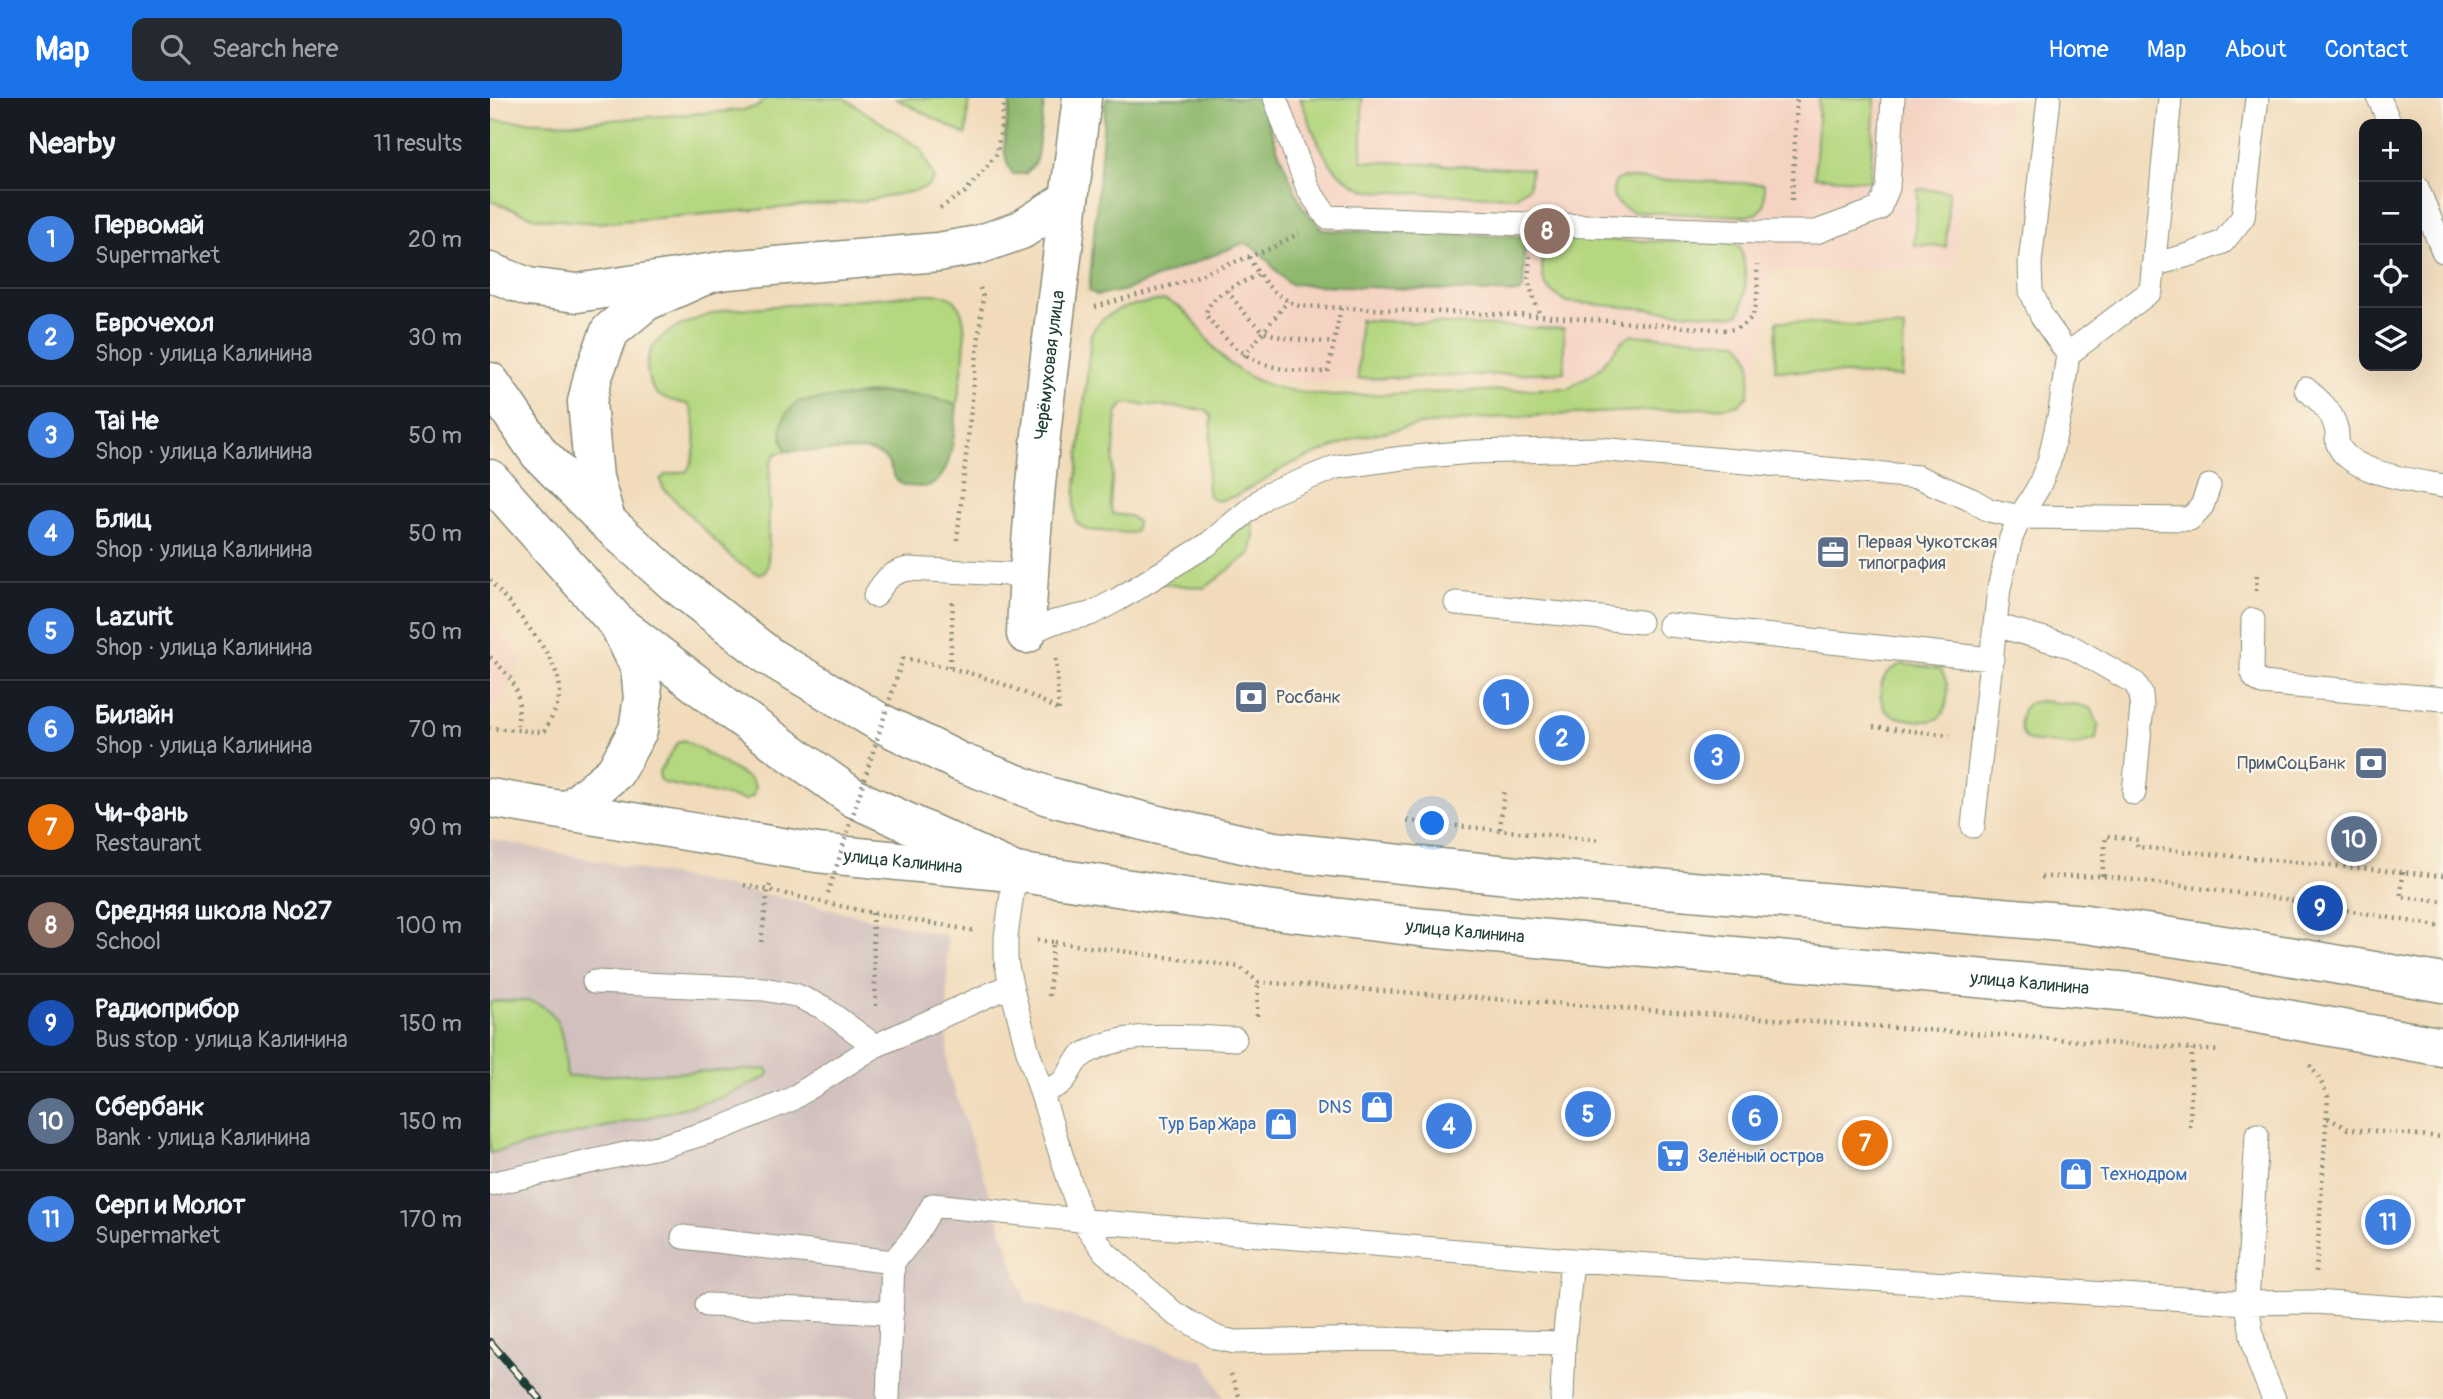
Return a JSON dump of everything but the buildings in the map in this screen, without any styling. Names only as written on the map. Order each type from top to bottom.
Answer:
[{"type":"main road","name":"Черёмуховая улица","points":[[1026,634],[1028,575],[1082,98]]},
{"type":"main road","points":[[490,272],[528,287],[577,293],[708,274],[938,252],[978,245],[1021,230],[1069,199]]},
{"type":"main road","points":[[607,522],[594,478],[587,402],[593,376],[610,331],[645,302],[708,274]]},
{"type":"main road","points":[[490,382],[539,453],[607,522],[675,583],[770,657],[904,734],[960,762],[1048,796],[1154,824],[1274,850],[1535,878],[2086,924],[2443,983]]},
{"type":"main road","points":[[490,479],[619,625],[732,710],[853,797],[1015,872]]},
{"type":"main road","points":[[568,811],[615,772],[638,730],[643,698],[640,668],[619,625]]},
{"type":"main road","name":"улица Калинина","points":[[490,798],[817,853],[1015,872],[1266,909],[1427,928],[2141,993],[2443,1047]]},
{"type":"lane","points":[[1275,98],[1308,189],[1327,216],[1790,232],[1816,232],[1880,209],[1888,188],[1892,98]]},
{"type":"lane","points":[[1973,826],[1999,588],[2020,517],[2038,488],[2049,462],[2060,412],[2068,354],[2042,317],[2031,291],[2030,263],[2049,98]]},
{"type":"lane","points":[[2068,354],[2151,291],[2170,98]]},
{"type":"lane","points":[[2153,265],[2223,242],[2243,216],[2257,98]]},
{"type":"lane","points":[[2379,98],[2388,119]]},
{"type":"lane","points":[[2422,199],[2443,251]]},
{"type":"lane","points":[[2306,389],[2331,414],[2338,444],[2353,462],[2368,469],[2443,486]]},
{"type":"lane","points":[[1026,634],[1054,622],[1090,614],[1118,600],[1207,545],[1267,495],[1336,467],[1403,458],[1472,452],[1599,449],[1918,477],[1989,510],[2020,517],[2190,519],[2202,506],[2209,486]]},
{"type":"lane","points":[[876,596],[885,580],[895,572],[908,569],[1028,575]]},
{"type":"lane","points":[[1456,603],[1640,622]]},
{"type":"lane","points":[[2253,620],[2252,670],[2255,678],[2262,683],[2443,699]]},
{"type":"lane","points":[[1669,625],[1992,659]]},
{"type":"lane","points":[[1995,625],[2070,646],[2136,683],[2142,706],[2134,793]]},
{"type":"lane","points":[[1015,872],[1006,937],[1006,961],[1041,1092],[1082,1220],[1105,1252],[1174,1313],[1217,1338],[1235,1342],[1373,1339],[1564,1343]]},
{"type":"lane","points":[[594,982],[764,989],[795,995],[822,1007],[867,1040]]},
{"type":"lane","points":[[490,1184],[666,1146],[722,1129],[790,1100],[867,1040],[1011,985]]},
{"type":"lane","points":[[1041,1092],[1061,1083],[1079,1058],[1108,1045],[1140,1037],[1165,1035],[1234,1040]]},
{"type":"lane","points":[[2257,1135],[2247,1303],[2259,1363],[2274,1399]]},
{"type":"lane","points":[[888,1399],[893,1262],[915,1236],[933,1205],[1082,1220],[1572,1260],[2247,1303],[2314,1303],[2443,1311]]},
{"type":"lane","points":[[683,1237],[893,1262]]},
{"type":"lane","points":[[1562,1399],[1572,1260]]},
{"type":"lane","points":[[707,1305],[892,1313]]},
{"type":"path","points":[[932,210],[945,206],[965,192],[997,154],[1005,98]]},
{"type":"path","points":[[1790,232],[1797,98]]},
{"type":"path","points":[[1056,310],[1073,312],[1115,303],[1179,283],[1272,248]]},
{"type":"path","points":[[1250,257],[1258,275],[1280,298],[1300,306],[1540,316],[1727,330],[1741,329],[1754,314],[1757,288]]},
{"type":"path","points":[[1258,275],[1209,303],[1206,315],[1223,338],[1244,356],[1273,368],[1328,372],[1341,308]]},
{"type":"path","points":[[950,667],[954,570],[983,297],[979,284],[970,279]]},
{"type":"path","points":[[1528,281],[1540,316]]},
{"type":"path","points":[[1227,291],[1243,311],[1265,331],[1334,343]]},
{"type":"path","points":[[1244,356],[1288,302]]},
{"type":"path","points":[[490,580],[546,652],[558,673],[560,692],[557,707],[544,732],[490,727]]},
{"type":"path","points":[[490,657],[509,675],[516,687],[520,700],[517,730]]},
{"type":"path","points":[[828,893],[903,658],[950,667],[1032,695],[1059,710]]},
{"type":"path","points":[[890,687],[900,694]]},
{"type":"path","points":[[1874,727],[1923,732]]},
{"type":"path","points":[[1500,830],[1504,792]]},
{"type":"path","points":[[1403,820],[1611,841]]},
{"type":"path","points":[[2102,876],[2106,836],[2138,840],[2137,847],[2443,876]]},
{"type":"path","points":[[2403,872],[2401,897],[2443,901]]},
{"type":"path","points":[[2038,877],[2102,876],[2277,898],[2443,927]]},
{"type":"path","points":[[761,942],[768,890],[872,913],[1006,937],[1240,967],[1258,982],[2226,1051]]},
{"type":"path","points":[[867,1040],[876,1012],[872,913]]},
{"type":"path","points":[[1050,1007],[1053,942]]},
{"type":"path","points":[[1257,1010],[1258,982]]},
{"type":"path","points":[[2190,1127],[2192,1049]]},
{"type":"path","points":[[2309,1063],[2328,1097],[2314,1303]]},
{"type":"path","points":[[2328,1118],[2348,1129],[2443,1137]]},
{"type":"shaded area","points":[[1144,98],[2009,98],[1998,173],[1962,194],[1955,268],[1769,271],[1769,310],[1756,374],[1357,382],[1122,379],[1133,297]]},
{"type":"shaded area","points":[[490,619],[524,658],[498,706],[490,706]]},
{"type":"shaded area","points":[[490,839],[773,896],[947,936],[948,1071],[1026,1302],[1205,1361],[1224,1399],[490,1399]]},
{"type":"green space","points":[[765,98],[844,98],[921,149],[934,179],[927,187],[864,201],[596,223],[536,218],[490,201],[490,120],[570,123],[742,110],[759,106]]},
{"type":"green space","points":[[895,98],[969,98],[966,135]]},
{"type":"green space","points":[[1011,98],[1045,98],[1036,162],[1025,174],[1013,174],[1006,157],[1005,138]]},
{"type":"green space","points":[[1106,98],[1260,98],[1279,153],[1302,206],[1323,230],[1521,236],[1525,240],[1523,289],[1518,293],[1289,284],[1257,250],[1244,243],[1123,291],[1097,295],[1089,291]]},
{"type":"green space","points":[[1300,98],[1362,98],[1362,161],[1531,169],[1529,187],[1515,197],[1369,191],[1354,184],[1332,165],[1317,141]]},
{"type":"green space","points":[[1819,98],[1875,98],[1870,181],[1815,177]]},
{"type":"green space","points":[[1623,178],[1763,184],[1764,206],[1758,213],[1747,216],[1634,212],[1619,204],[1614,196],[1617,180]]},
{"type":"green space","points":[[1918,189],[1949,191],[1946,247],[1914,245]]},
{"type":"green space","points":[[1550,240],[1729,243],[1740,246],[1745,280],[1744,298],[1739,314],[1730,316],[1567,302],[1550,291],[1542,274],[1543,247]]},
{"type":"green space","points":[[924,294],[951,298],[959,306],[963,318],[963,364],[957,405],[916,395],[861,394],[833,404],[782,439],[786,451],[775,454],[770,465],[766,571],[758,574],[735,561],[663,488],[660,480],[665,475],[687,471],[691,464],[695,429],[689,405],[661,397],[652,386],[647,361],[652,349],[660,339],[684,324],[725,310]]},
{"type":"green space","points":[[1164,300],[1193,319],[1230,364],[1254,379],[1293,391],[1334,396],[1569,388],[1599,369],[1623,340],[1633,335],[1739,342],[1750,361],[1748,396],[1739,404],[1727,407],[1490,418],[1419,425],[1360,437],[1291,464],[1235,496],[1217,501],[1209,496],[1207,484],[1212,418],[1207,410],[1125,403],[1117,412],[1110,506],[1113,514],[1130,516],[1137,522],[1135,532],[1086,530],[1076,522],[1074,508],[1091,334],[1113,312]]},
{"type":"green space","points":[[1360,320],[1564,329],[1564,372],[1358,379]]},
{"type":"green space","points":[[1777,321],[1904,328],[1902,377],[1775,370]]},
{"type":"green space","points":[[886,393],[931,397],[957,405],[950,455],[940,478],[932,485],[921,487],[902,484],[883,457],[868,451],[786,451],[782,423],[788,411],[800,401]]},
{"type":"green space","points":[[1252,521],[1254,534],[1251,553],[1205,588],[1157,583]]},
{"type":"green space","points":[[1902,664],[1940,669],[1948,690],[1946,707],[1940,717],[1931,721],[1904,719],[1892,715],[1884,708],[1882,683],[1889,673]]},
{"type":"green space","points":[[2040,701],[2080,705],[2092,709],[2098,726],[2096,739],[2076,746],[2029,741],[2021,731],[2021,717],[2027,705]]},
{"type":"green space","points":[[684,740],[750,779],[755,787],[753,796],[745,800],[660,780],[659,772],[678,742]]},
{"type":"green space","points":[[490,1002],[532,1002],[546,1008],[562,1034],[567,1077],[767,1069],[769,1072],[767,1077],[720,1098],[490,1153]]},
{"type":"railway","points":[[490,1342],[540,1399]]},
{"type":"place","name":"Средняя школа №27","points":[[1547,231]]},
{"type":"place","name":"Первая Чукотская типография","points":[[1833,552]]},
{"type":"place","name":"Росбанк","points":[[1251,697]]},
{"type":"place","name":"Первомай","points":[[1506,702]]},
{"type":"place","name":"Еврочехол","points":[[1562,738]]},
{"type":"place","name":"Tai He","points":[[1717,757]]},
{"type":"place","name":"ПримСоцБанк","points":[[2371,763]]},
{"type":"place","name":"Сбербанк","points":[[2354,839]]},
{"type":"place","name":"Радиоприбор","points":[[2320,908]]},
{"type":"place","name":"DNS","points":[[1377,1107]]},
{"type":"place","name":"Lazurit","points":[[1588,1114]]},
{"type":"place","name":"Билайн","points":[[1755,1118]]},
{"type":"place","name":"Тур Бар Жара","points":[[1281,1124]]},
{"type":"place","name":"Блиц","points":[[1449,1126]]},
{"type":"place","name":"Чи-фань","points":[[1865,1143]]},
{"type":"place","name":"Зелёный остров","points":[[1673,1156]]},
{"type":"place","name":"Технодром","points":[[2076,1174]]},
{"type":"place","name":"Серп и Молот","points":[[2388,1222]]}]
